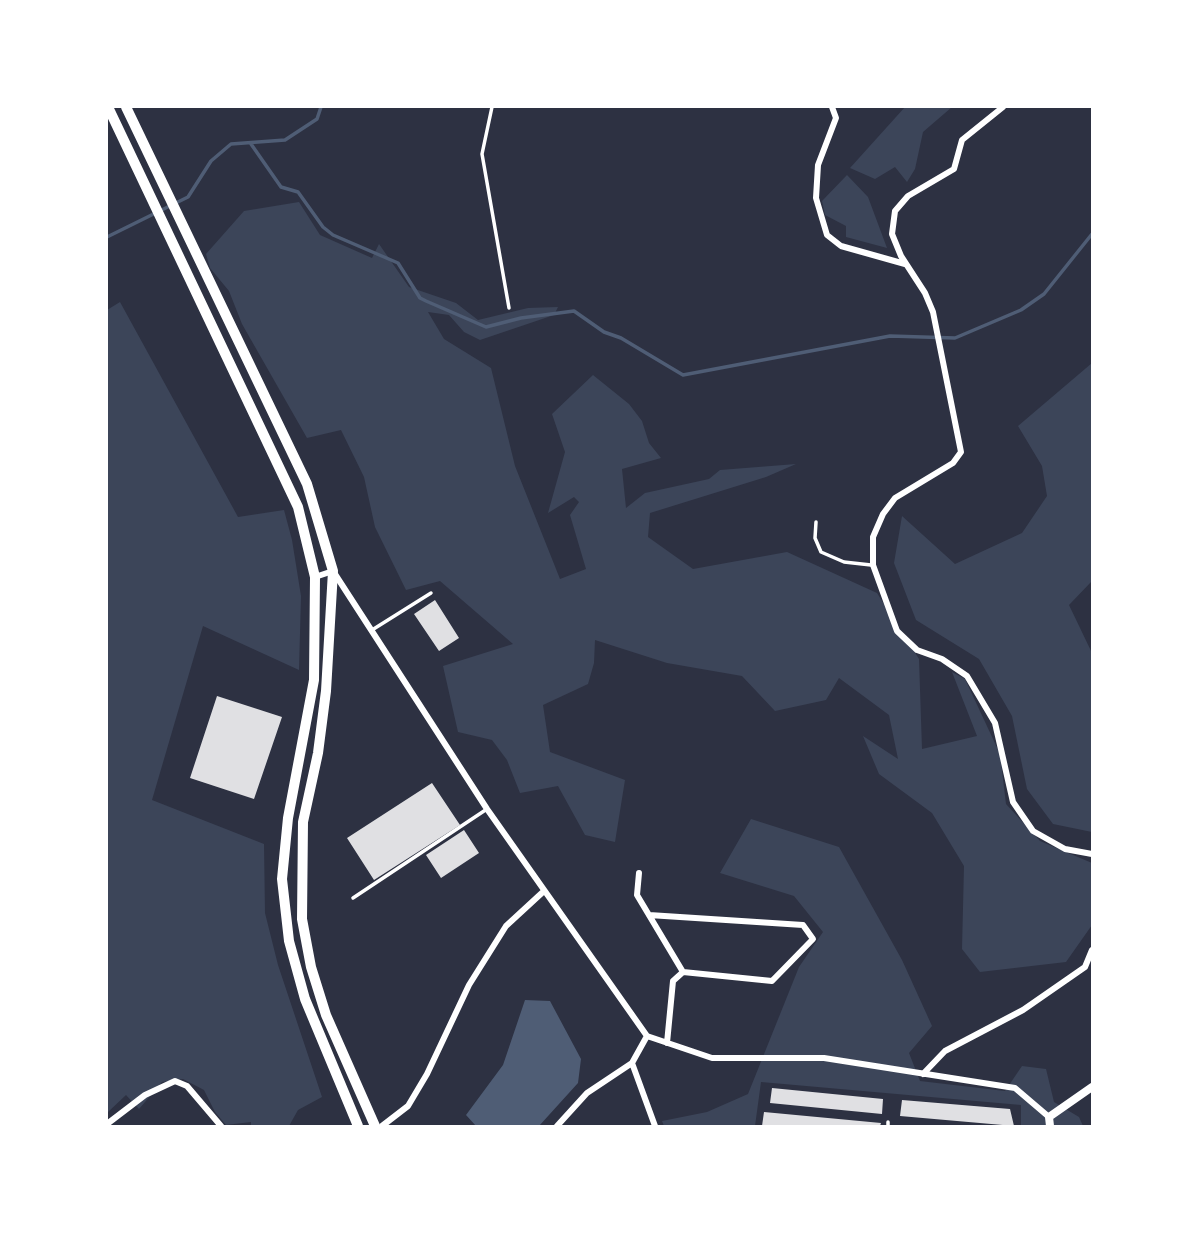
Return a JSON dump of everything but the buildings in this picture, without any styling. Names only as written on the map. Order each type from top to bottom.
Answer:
[{"type":"main road","points":[[108,107],[294,495],[315,577],[314,680],[288,818],[282,879],[289,941],[305,999],[358,1126]]},
{"type":"main road","points":[[126,107],[307,484],[332,571],[326,691],[318,753],[303,822],[302,919],[311,967],[326,1016],[375,1126]]},
{"type":"street","points":[[832,107],[836,118],[818,165],[816,198],[827,235],[841,246],[906,264]]},
{"type":"street","points":[[1003,107],[962,140],[954,169],[908,196],[895,211],[892,234],[933,313],[961,452],[953,463],[895,498],[883,513],[873,537],[873,565],[897,631],[917,650],[942,659],[967,676],[995,723],[1013,802],[1033,831],[1065,849],[1092,854]]},
{"type":"street","points":[[315,577],[332,571],[487,809],[647,1036],[712,1058],[824,1058],[1015,1088],[1049,1122],[1092,1087]]},
{"type":"street","points":[[639,873],[637,895],[683,972]]},
{"type":"street","points":[[382,1126],[408,1106],[427,1074],[469,985],[506,926],[544,891]]},
{"type":"street","points":[[649,915],[803,925],[813,939],[772,981],[683,972],[673,981],[667,1043]]},
{"type":"street","points":[[923,1073],[945,1051],[1023,1010],[1085,967],[1092,950]]},
{"type":"street","points":[[557,1126],[587,1093],[632,1063],[647,1036]]},
{"type":"street","points":[[632,1063],[655,1126]]},
{"type":"street","points":[[107,1124],[145,1095],[174,1082],[187,1086],[221,1126]]},
{"type":"lane","points":[[492,107],[482,154],[509,308]]},
{"type":"lane","points":[[816,522],[815,538],[821,552],[844,562],[873,565]]},
{"type":"lane","points":[[372,630],[430,593]]},
{"type":"lane","points":[[354,898],[487,809]]},
{"type":"shaded area","points":[[905,107],[952,107],[923,132],[915,169],[907,182],[895,167],[875,179],[850,168]]},
{"type":"shaded area","points":[[847,175],[868,197],[887,248],[846,237],[846,226],[825,215],[822,201]]},
{"type":"shaded area","points":[[299,202],[320,235],[372,258],[379,244],[409,287],[456,303],[478,320],[528,308],[558,307],[554,315],[480,340],[464,332],[449,315],[428,312],[444,339],[491,368],[515,466],[560,579],[586,569],[570,515],[579,502],[574,497],[548,513],[565,452],[552,414],[593,375],[629,404],[642,421],[649,443],[661,458],[622,469],[626,508],[645,493],[709,479],[720,470],[796,464],[766,477],[650,513],[648,537],[693,569],[787,552],[877,593],[919,659],[922,749],[977,736],[952,672],[965,679],[1000,754],[1006,804],[1040,841],[1092,863],[1092,925],[1066,962],[980,972],[962,949],[964,866],[932,813],[879,774],[863,736],[898,759],[889,715],[839,678],[826,700],[775,711],[742,676],[667,663],[595,640],[594,663],[588,684],[543,705],[550,752],[625,780],[615,842],[585,835],[558,786],[520,793],[507,760],[492,740],[458,732],[443,666],[513,644],[440,581],[406,590],[375,527],[364,477],[341,430],[307,438],[242,324],[229,291],[210,268],[206,254],[244,211]]},
{"type":"shaded area","points":[[120,302],[238,517],[284,510],[292,540],[301,596],[299,670],[203,626],[152,800],[264,844],[265,913],[278,965],[322,1097],[298,1110],[289,1126],[251,1126],[251,1122],[226,1125],[215,1112],[204,1090],[183,1079],[162,1082],[139,1109],[126,1095],[107,1113],[107,310]]},
{"type":"shaded area","points":[[1092,363],[1092,581],[1069,605],[1092,653],[1092,832],[1053,824],[1027,789],[1012,716],[979,659],[916,620],[894,563],[902,516],[955,564],[1022,533],[1047,496],[1042,466],[1018,426]]},
{"type":"shaded area","points":[[751,819],[839,847],[902,960],[932,1026],[909,1053],[920,1081],[1005,1091],[1022,1066],[1046,1069],[1054,1102],[1079,1117],[1083,1126],[1021,1126],[1021,1105],[761,1082],[755,1126],[664,1126],[662,1121],[707,1112],[748,1094],[799,967],[823,932],[794,896],[720,873]]},
{"type":"shaded area","points":[[525,1000],[550,1001],[581,1059],[578,1083],[539,1126],[476,1126],[466,1115],[503,1065]]},
{"type":"waterway","points":[[107,237],[188,197],[211,161],[231,144],[285,140],[317,119],[321,107]]},
{"type":"waterway","points":[[251,144],[281,187],[298,192],[323,227],[333,235],[398,263],[420,298],[486,327],[521,318],[574,311],[604,332],[621,338],[683,375],[890,336],[955,338],[1021,310],[1044,294],[1092,234]]}]
